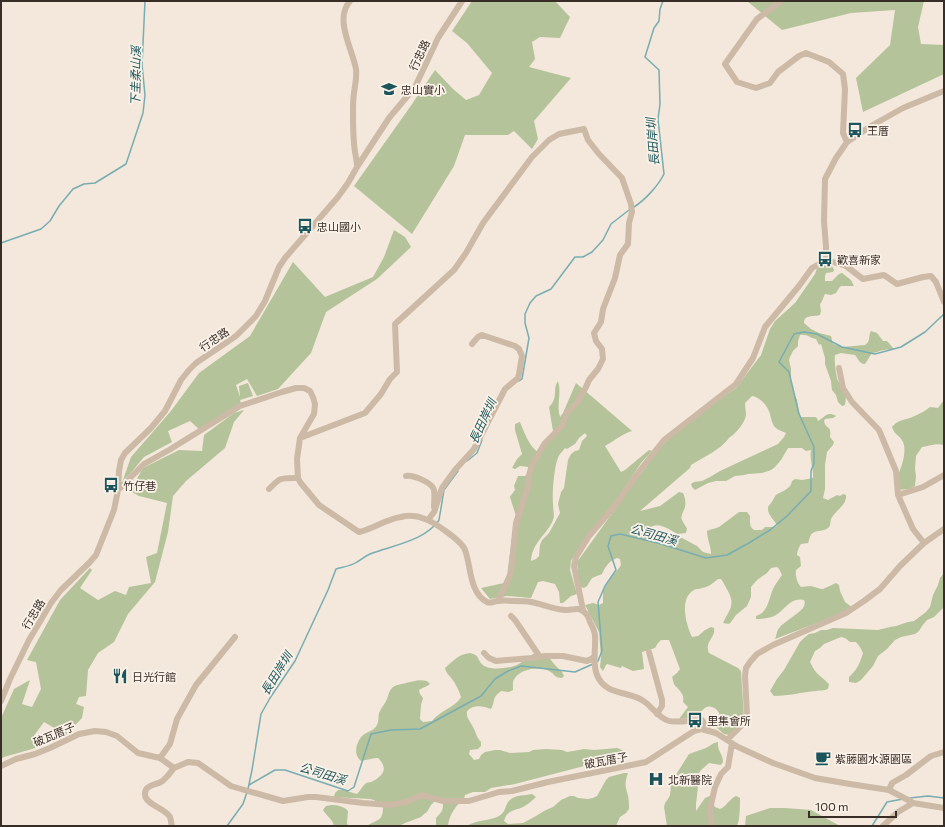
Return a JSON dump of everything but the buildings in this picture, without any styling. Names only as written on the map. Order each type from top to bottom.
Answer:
[{"type":"street","points":[[350,1],[343,14],[345,32],[357,76],[353,120],[357,167]]},
{"type":"street","name":"行忠路","points":[[1,701],[29,640],[51,603],[61,590],[89,563],[96,554],[114,510],[121,460],[125,453],[151,428],[165,411],[181,380],[189,370],[196,363],[236,336],[256,316],[265,301],[279,267],[285,258],[348,184],[357,167],[389,118],[415,87],[438,38],[462,1]]},
{"type":"street","points":[[781,1],[757,19],[725,64],[737,82],[756,88],[770,83],[778,72],[799,56],[806,53],[829,62],[844,74],[845,89],[843,133],[847,142]]},
{"type":"street","points":[[826,260],[824,221],[826,180],[836,158],[847,142],[870,126],[903,108],[944,91]]},
{"type":"street","points":[[300,438],[365,413],[381,394],[390,379],[397,372],[395,324],[454,270],[466,253],[483,223],[532,157],[549,140],[559,134],[584,129],[588,140],[622,178],[627,190],[632,212],[629,223],[628,244],[620,255],[615,278],[603,309],[601,322],[594,333],[596,341],[602,349],[603,359],[598,369],[589,380],[577,403],[567,413],[562,426],[545,443],[532,465],[527,490],[516,523],[511,573],[498,601]]},
{"type":"street","points":[[944,302],[936,282],[931,276],[897,284],[884,275],[863,279],[846,266],[826,260],[812,268],[765,327],[753,358],[736,384],[664,440],[614,507],[589,536],[576,557],[574,566],[583,610],[588,616],[595,634],[594,658],[596,674],[604,686],[639,698],[657,714],[671,722],[702,720],[709,731],[716,733],[738,747],[773,763],[815,778],[889,790],[912,802],[944,808]]},
{"type":"street","points":[[430,521],[442,488],[455,470],[474,449],[505,389],[518,378],[519,374],[522,356],[519,349],[515,346],[482,335],[472,344]]},
{"type":"street","points":[[839,368],[843,388],[852,402],[879,430],[896,471],[898,495],[913,528],[924,543]]},
{"type":"street","points":[[118,490],[144,464],[240,406],[296,388],[304,388],[310,391],[315,404],[314,414],[300,438],[297,459],[298,478],[319,505],[359,532],[390,520],[412,516],[425,518],[439,526],[462,544],[465,549],[471,579],[478,593],[488,602],[532,602],[567,611],[577,609],[583,610]]},
{"type":"street","points":[[406,476],[411,475],[431,485],[434,489],[434,512]]},
{"type":"street","points":[[898,495],[923,487],[944,475]]},
{"type":"street","points":[[269,490],[279,479],[298,478]]},
{"type":"street","points":[[712,826],[710,810],[715,787],[721,774],[728,767],[730,742],[745,722],[747,715],[745,676],[746,668],[750,662],[757,654],[773,645],[846,613],[864,601],[880,589],[900,566],[924,543],[944,529]]},
{"type":"street","points":[[510,616],[515,620],[540,657]]},
{"type":"street","points":[[160,758],[170,744],[177,719],[196,685],[235,637]]},
{"type":"street","points":[[649,652],[662,700],[662,706],[657,714]]},
{"type":"street","points":[[484,653],[489,658],[496,661],[545,656],[563,656],[587,661],[594,658]]},
{"type":"street","name":"破瓦厝子","points":[[1,766],[50,748],[79,734],[95,730],[117,736],[138,753],[160,758],[174,768],[188,762],[198,763],[231,786],[283,801],[316,797],[390,805],[406,802],[422,795],[443,800],[468,801],[499,792],[646,762],[694,731],[701,729],[709,731]]},
{"type":"street","points":[[889,790],[892,783],[906,775],[931,756],[944,752]]},
{"type":"street","points":[[172,826],[170,817],[166,812],[148,801],[145,796],[149,786],[161,782],[174,768]]},
{"type":"street","points":[[883,826],[898,812],[912,802]]},
{"type":"green space","points":[[472,1],[555,1],[570,17],[560,38],[540,37],[532,42],[535,59],[529,67],[571,78],[534,121],[538,139],[532,149],[514,131],[508,135],[465,135],[454,166],[412,234],[354,186],[435,70],[466,100],[479,95],[492,73],[467,43],[452,31]]},
{"type":"green space","points":[[747,1],[924,1],[918,27],[921,44],[944,45],[944,74],[863,112],[856,78],[890,45],[895,10],[851,13],[782,30]]},
{"type":"green space","points":[[394,230],[405,237],[411,247],[377,279],[326,312],[311,353],[278,389],[257,396],[247,379],[236,385],[240,397],[239,386],[248,383],[253,396],[240,400],[241,403],[199,429],[190,421],[168,431],[172,442],[144,457],[123,480],[131,457],[171,411],[199,373],[250,336],[293,262],[325,297],[373,277],[384,257]]},
{"type":"green space","points":[[823,263],[830,264],[834,270],[833,272],[826,273],[825,281],[832,281],[842,273],[851,280],[854,286],[841,286],[836,293],[831,295],[825,294],[820,304],[820,315],[807,317],[804,320],[804,323],[819,333],[831,336],[833,344],[842,347],[865,345],[868,342],[871,331],[877,333],[883,341],[887,341],[894,349],[872,353],[865,364],[860,362],[855,355],[841,353],[835,355],[837,379],[844,389],[846,399],[845,405],[842,406],[838,402],[836,395],[832,390],[821,344],[819,345],[816,339],[805,335],[800,335],[798,346],[793,351],[789,360],[791,380],[801,417],[815,417],[818,421],[828,414],[836,416],[825,419],[824,421],[826,426],[830,429],[830,437],[834,442],[827,452],[825,465],[825,489],[823,498],[828,500],[837,495],[846,495],[845,502],[831,519],[829,527],[824,530],[814,532],[811,534],[808,543],[800,545],[797,555],[800,557],[801,566],[796,570],[798,583],[801,587],[811,586],[823,589],[836,583],[839,585],[845,602],[853,608],[775,639],[779,628],[800,611],[805,603],[804,600],[795,600],[788,604],[780,613],[774,616],[756,619],[756,616],[766,609],[774,587],[782,575],[777,567],[771,568],[751,587],[751,597],[747,606],[736,615],[729,624],[723,623],[731,605],[731,597],[721,579],[718,579],[707,587],[696,589],[690,593],[685,604],[685,611],[692,637],[698,636],[711,627],[714,628],[708,645],[709,653],[741,671],[744,719],[729,735],[724,734],[716,727],[720,716],[718,711],[713,707],[706,708],[697,717],[679,719],[688,707],[683,702],[682,694],[673,682],[672,677],[680,669],[669,640],[661,640],[655,648],[642,652],[644,669],[633,671],[622,666],[621,668],[607,664],[603,671],[600,667],[601,657],[599,632],[585,605],[593,603],[599,605],[603,603],[603,591],[621,565],[620,559],[617,558],[612,561],[602,574],[592,578],[584,588],[580,587],[579,584],[577,562],[662,446],[681,427],[736,388],[761,355],[770,329],[775,321],[795,303],[815,274],[817,268]],"holes":[[[752,396],[761,400],[769,411],[774,426],[786,433],[784,437],[778,444],[702,481],[691,484],[695,490],[708,483],[726,481],[735,476],[762,473],[775,467],[788,448],[802,448],[806,451],[811,450],[813,478],[802,480],[795,479],[788,488],[776,495],[768,506],[769,514],[777,526],[765,527],[762,530],[754,530],[750,522],[750,516],[747,512],[739,512],[719,527],[707,531],[711,554],[703,552],[697,546],[682,538],[670,537],[663,534],[651,534],[647,531],[651,527],[658,525],[677,534],[686,533],[687,529],[682,521],[682,515],[685,509],[683,493],[679,492],[660,506],[640,511],[690,468],[691,465],[716,450],[734,434],[742,425],[745,418],[745,403]]]},
{"type":"green space","points":[[558,381],[560,417],[576,383],[632,431],[605,446],[621,472],[649,450],[652,451],[641,463],[617,499],[583,541],[571,561],[570,570],[577,594],[571,596],[563,603],[560,603],[559,592],[555,584],[543,581],[538,582],[531,598],[507,596],[490,599],[481,588],[504,583],[507,576],[516,516],[510,497],[509,498],[515,490],[514,486],[518,476],[525,476],[528,473],[528,467],[520,466],[515,469],[512,468],[522,454],[515,430],[515,424],[520,422],[529,443],[538,452],[553,431],[549,407],[555,397],[556,384]],"holes":[[[585,433],[587,436],[582,441],[579,450],[571,454],[568,460],[564,488],[561,492],[558,504],[560,513],[549,533],[542,540],[539,556],[531,561],[534,549],[554,518],[553,500],[555,468],[560,454],[565,448],[567,449],[575,444]]]},
{"type":"green space","points":[[944,400],[944,445],[936,444],[922,447],[916,456],[915,486],[909,489],[897,490],[894,484],[904,457],[904,447],[902,440],[892,427],[898,422],[918,415],[930,407],[938,408]]},
{"type":"green space","points":[[244,410],[234,422],[225,448],[186,481],[173,496],[168,532],[155,582],[128,614],[114,642],[98,653],[88,670],[86,696],[79,697],[76,704],[84,707],[82,718],[66,735],[44,722],[33,737],[39,747],[1,759],[1,718],[14,689],[30,680],[22,704],[32,707],[41,689],[36,662],[27,660],[60,600],[90,568],[92,570],[80,588],[98,600],[115,591],[126,595],[129,587],[151,583],[146,557],[157,553],[167,503],[139,496],[130,491],[143,468],[179,450],[202,451],[204,435],[234,413]]},
{"type":"green space","points":[[944,573],[944,607],[934,617],[927,620],[915,634],[895,640],[878,656],[873,666],[861,680],[856,683],[849,682],[849,677],[858,666],[863,653],[856,642],[850,642],[841,637],[824,644],[815,651],[810,662],[816,672],[829,684],[828,689],[780,696],[774,696],[770,691],[800,642],[809,634],[833,628],[878,630],[914,621],[930,607],[940,578]]},
{"type":"green space","points":[[470,653],[477,656],[481,663],[486,667],[505,668],[517,665],[535,653],[547,656],[564,676],[562,678],[557,677],[545,669],[530,669],[521,672],[514,679],[513,690],[509,692],[501,691],[495,698],[491,709],[476,706],[467,711],[468,718],[481,742],[481,746],[478,749],[470,750],[469,754],[474,760],[479,759],[485,752],[495,750],[510,753],[546,749],[562,750],[567,752],[584,749],[594,750],[617,748],[626,754],[623,757],[515,784],[491,788],[485,792],[473,792],[465,795],[464,799],[458,804],[451,814],[448,826],[436,826],[436,818],[443,809],[443,804],[438,801],[434,802],[427,812],[421,817],[399,826],[367,826],[381,818],[383,807],[374,800],[370,799],[334,797],[338,790],[357,794],[365,784],[375,780],[383,772],[383,766],[378,758],[361,761],[358,758],[356,749],[360,739],[364,734],[374,729],[377,725],[379,713],[389,692],[397,685],[419,680],[427,681],[430,684],[419,690],[423,698],[420,719],[423,722],[432,721],[439,714],[455,704],[461,697],[456,685],[445,668],[459,656]]},
{"type":"green space","points":[[718,742],[718,748],[723,762],[721,765],[709,763],[700,771],[697,780],[698,787],[696,811],[705,798],[710,796],[715,807],[720,809],[736,796],[740,798],[737,826],[667,826],[664,807],[670,795],[671,786],[677,773],[689,754]]},
{"type":"green space","points":[[628,773],[626,785],[629,799],[629,809],[620,817],[616,826],[467,826],[497,817],[504,811],[508,802],[513,798],[532,794],[536,797],[523,807],[509,813],[505,817],[504,821],[508,824],[523,823],[570,796],[588,799],[593,798],[597,796],[609,777]]},
{"type":"green space","points":[[326,806],[340,806],[348,811],[348,826],[334,826],[323,810]]},
{"type":"green space","points":[[770,808],[811,810],[840,826],[745,826],[746,816]]},
{"type":"waterway","name":"下圭柔山溪","points":[[1,243],[41,229],[50,221],[59,206],[73,189],[84,184],[95,183],[126,164],[143,113],[145,95],[142,65],[145,1]]},
{"type":"waterway","name":"長田岸圳","points":[[634,207],[651,192],[664,174],[658,119],[660,104],[659,70],[645,57],[654,28],[659,21],[660,9],[663,1]]},
{"type":"waterway","name":"長田岸圳","points":[[519,381],[522,379],[529,338],[525,323],[525,314],[530,303],[536,296],[551,289],[575,257],[583,257],[592,252],[603,240],[611,224],[629,210]]},
{"type":"waterway","name":"公司田溪","points":[[596,662],[598,661],[602,651],[598,602],[605,586],[616,570],[608,546],[611,536],[620,534],[658,543],[706,558],[727,555],[770,530],[787,516],[811,491],[811,471],[814,463],[814,447],[799,414],[789,372],[779,362],[794,334],[804,332],[817,334],[842,347],[875,354],[901,347],[925,332],[944,314]]},
{"type":"waterway","name":"長田岸圳","points":[[467,461],[477,453],[482,440]]},
{"type":"waterway","name":"長田岸圳","points":[[437,523],[439,520],[444,490],[458,471]]},
{"type":"waterway","name":"長田岸圳","points":[[248,789],[261,714],[295,661],[328,590],[336,569],[359,561],[370,554],[412,540],[434,526]]},
{"type":"waterway","name":"公司田溪","points":[[249,785],[275,770],[285,770],[348,791],[354,787],[371,734],[391,730],[420,729],[481,696],[495,679],[508,671],[521,666],[575,672],[593,664]]},
{"type":"waterway","name":"長田岸圳","points":[[227,826],[243,804],[247,792]]},
{"type":"waterway","name":"公司田溪","points":[[910,798],[928,796],[944,798]]},
{"type":"waterway","name":"公司田溪","points":[[872,826],[887,802],[903,799]]},
{"type":"place","name":"忠山實小","points":[[389,89]]},
{"type":"place","name":"王厝","points":[[855,130]]},
{"type":"place","name":"忠山國小","points":[[305,226]]},
{"type":"place","name":"歡喜新家","points":[[825,259]]},
{"type":"place","name":"竹仔巷","points":[[111,485]]},
{"type":"place","name":"日光行館","points":[[120,676]]},
{"type":"place","name":"里集會所","points":[[695,720]]},
{"type":"place","name":"紫藤園水源園區","points":[[823,758]]},
{"type":"place","name":"北新醫院","points":[[656,779]]}]
